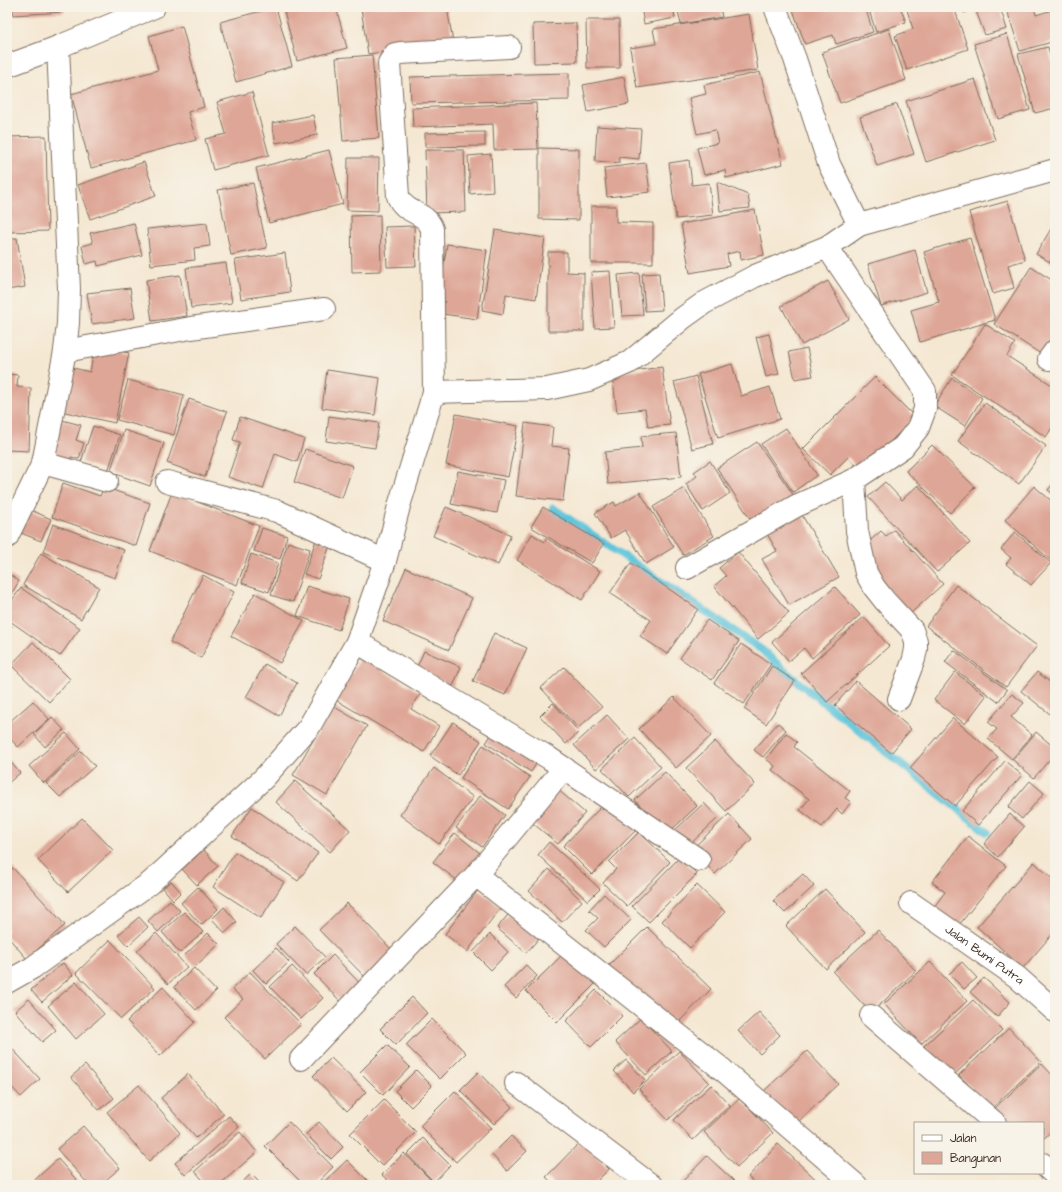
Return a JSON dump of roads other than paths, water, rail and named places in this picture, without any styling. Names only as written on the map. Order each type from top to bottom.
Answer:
[{"type":"street","points":[[7,66],[58,47],[154,7]]},
{"type":"street","points":[[775,7],[795,59],[829,164],[859,225]]},
{"type":"street","points":[[7,537],[43,463],[65,351],[68,323],[69,288],[58,47]]},
{"type":"street","points":[[7,982],[32,968],[150,883],[264,778],[309,727],[357,642],[385,561],[399,506],[434,392],[432,229],[430,223],[426,219],[406,208],[400,202],[398,196],[389,63],[395,54],[400,53],[510,47]]},
{"type":"street","points":[[434,392],[547,388],[589,380],[630,362],[683,318],[704,303],[756,276],[826,247],[859,225],[1055,170]]},
{"type":"street","points":[[687,568],[796,506],[854,480],[903,447],[918,428],[925,410],[925,391],[826,247]]},
{"type":"street","points":[[65,351],[191,328],[324,309]]},
{"type":"street","points":[[43,463],[107,481]]},
{"type":"street","points":[[854,480],[857,531],[866,573],[874,587],[885,601],[912,630],[916,641],[915,654],[899,699]]},
{"type":"street","points":[[167,482],[277,511],[385,561]]},
{"type":"street","points":[[357,642],[564,768],[699,860]]},
{"type":"street","points":[[301,1059],[476,875],[564,768]]},
{"type":"street","points":[[476,875],[723,1070],[856,1185]]},
{"type":"street","name":"Jalan Bumi Putra","points":[[911,903],[1017,977],[1055,1011]]},
{"type":"street","points":[[871,1016],[994,1122]]},
{"type":"street","points":[[516,1083],[651,1185]]},
{"type":"street","points":[[1044,1165],[1055,1175]]},
{"type":"waterway","points":[[553,508],[762,650],[787,673],[987,832]]}]
